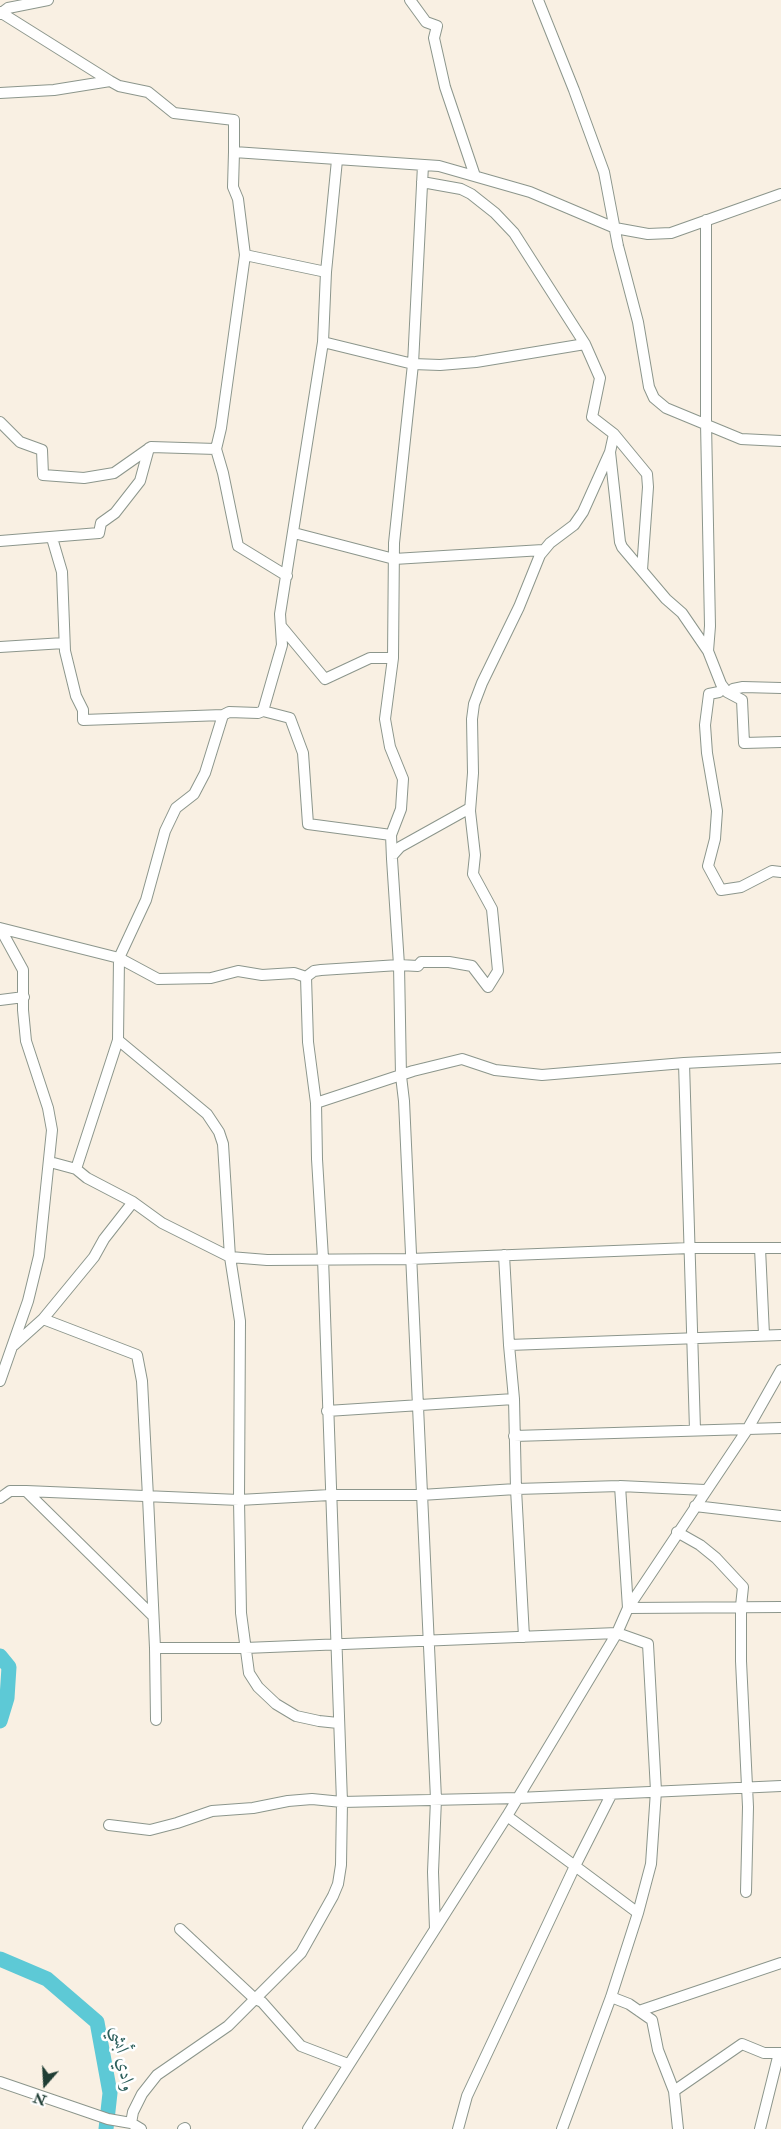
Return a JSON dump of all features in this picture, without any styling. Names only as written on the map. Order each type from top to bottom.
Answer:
[{"type":"street","points":[[48,0],[8,8],[0,13],[110,81],[119,86],[148,92],[174,112],[234,120],[233,187],[238,199],[245,255],[221,428],[216,449],[223,473],[238,546],[287,576]]},
{"type":"street","points":[[410,0],[426,22],[437,26],[434,38],[445,87],[475,176]]},
{"type":"street","points":[[538,0],[604,172],[615,228],[638,322],[649,386],[654,398],[666,408],[706,423],[741,440],[781,441]]},
{"type":"street","points":[[0,93],[54,90],[110,81]]},
{"type":"street","points":[[234,152],[438,166],[530,192],[615,228],[648,234],[671,233],[781,194]]},
{"type":"street","points":[[263,711],[282,644],[280,614],[323,342],[326,272],[337,160]]},
{"type":"street","points":[[423,165],[413,364],[394,558],[393,658],[385,719],[390,747],[403,779],[401,809],[391,836],[399,965],[401,1076],[404,1101],[416,1405],[436,1799],[432,1872],[435,1930]]},
{"type":"street","points":[[422,182],[461,189],[471,194],[495,213],[514,233],[585,344],[600,378],[592,417],[614,434],[648,479],[642,570]]},
{"type":"street","points":[[706,220],[706,423],[710,626],[708,651]]},
{"type":"street","points":[[245,255],[326,272]]},
{"type":"street","points":[[323,342],[413,364],[440,365],[476,362],[585,344]]},
{"type":"street","points":[[0,422],[20,442],[42,450],[43,475],[84,478],[114,473],[148,448],[158,446],[216,449]]},
{"type":"street","points":[[306,977],[320,970],[399,965],[418,966],[421,962],[450,962],[472,966],[488,987],[498,971],[492,909],[473,874],[475,855],[470,808],[473,773],[472,719],[474,704],[543,550],[574,525],[583,512],[610,452],[614,434]]},
{"type":"street","points":[[0,541],[99,533],[101,523],[115,513],[140,481],[148,448]]},
{"type":"street","points":[[610,452],[622,547],[666,599],[682,613],[708,651],[721,684],[727,692],[742,700],[744,743],[781,742]]},
{"type":"street","points":[[294,533],[394,558],[543,550]]},
{"type":"street","points":[[52,538],[62,572],[64,643],[76,696],[83,710],[83,720],[223,715],[229,712],[258,713],[263,711],[290,718],[303,753],[308,824],[391,836]]},
{"type":"street","points":[[281,626],[325,679],[370,658],[393,658]]},
{"type":"street","points":[[0,647],[64,643]]},
{"type":"street","points":[[734,689],[743,687],[781,688]]},
{"type":"street","points":[[719,692],[709,694],[705,724],[707,753],[717,811],[716,839],[708,866],[721,890],[741,887],[772,871],[781,872]]},
{"type":"street","points":[[76,1169],[118,1040],[119,958],[146,900],[165,831],[176,808],[194,794],[205,773],[223,715]]},
{"type":"street","points":[[392,856],[400,847],[470,808]]},
{"type":"street","points":[[0,928],[119,958],[158,979],[211,978],[238,971],[262,975],[294,973],[306,977]]},
{"type":"street","points":[[0,928],[22,970],[26,1041],[48,1108],[52,1130],[39,1256],[28,1301],[0,1381]]},
{"type":"street","points":[[131,2123],[133,2112],[142,2094],[157,2075],[228,2026],[301,1953],[333,1896],[338,1884],[341,1865],[342,1802],[323,1258],[317,1159],[316,1103],[308,1042],[306,977]]},
{"type":"street","points":[[0,1000],[24,997]]},
{"type":"street","points":[[118,1040],[207,1114],[223,1144],[230,1257],[240,1321],[239,1500],[241,1613],[248,1673],[258,1687],[276,1704],[296,1716],[338,1723]]},
{"type":"street","points":[[316,1103],[413,1071],[462,1059],[496,1070],[542,1074],[781,1058]]},
{"type":"street","points":[[684,1063],[694,1337],[695,1430]]},
{"type":"street","points":[[50,1162],[76,1169],[87,1178],[133,1202],[162,1223],[230,1257],[267,1260],[323,1258],[411,1259],[690,1248],[781,1248]]},
{"type":"street","points":[[13,1346],[43,1319],[94,1257],[104,1239],[133,1202]]},
{"type":"street","points":[[760,1248],[764,1335]]},
{"type":"street","points":[[504,1254],[514,1399],[516,1489],[524,1637]]},
{"type":"street","points":[[43,1319],[138,1355],[142,1381],[148,1497],[155,1648],[156,1720]]},
{"type":"street","points":[[509,1344],[781,1335]]},
{"type":"street","points":[[308,2129],[507,1816],[617,1633],[628,1608],[705,1490],[747,1430],[781,1370]]},
{"type":"street","points":[[327,1411],[514,1399]]},
{"type":"street","points":[[514,1436],[781,1428]]},
{"type":"street","points":[[0,1498],[10,1491],[239,1500],[330,1495],[422,1495],[516,1489],[620,1486],[705,1490]]},
{"type":"street","points":[[620,1486],[628,1608]]},
{"type":"street","points":[[26,1491],[153,1616]]},
{"type":"street","points":[[695,1506],[781,1516]]},
{"type":"street","points":[[677,1532],[700,1545],[731,1573],[743,1587],[740,1606],[746,1786],[746,1892]]},
{"type":"street","points":[[628,1608],[781,1606]]},
{"type":"street","points":[[155,1648],[244,1648],[617,1633],[642,1640],[648,1644],[656,1791],[651,1864],[638,1913],[611,1997],[562,2129]]},
{"type":"street","points":[[109,1825],[150,1830],[212,1811],[253,1808],[288,1801],[312,1799],[342,1802],[518,1798],[612,1795],[746,1786],[781,1786]]},
{"type":"street","points":[[458,2129],[467,2096],[575,1866],[612,1795]]},
{"type":"street","points":[[507,1816],[638,1913]]},
{"type":"street","points":[[180,1929],[255,1999],[262,2002],[302,2046],[348,2064]]},
{"type":"street","points":[[639,2011],[781,1963]]},
{"type":"street","points":[[611,1997],[652,2020],[658,2050],[674,2091],[678,2129]]},
{"type":"street","points":[[674,2091],[742,2044],[764,2053],[780,2053],[760,2129]]},
{"type":"street","points":[[0,2082],[108,2118],[131,2123],[141,2129]]},
{"type":"waterway","name":"وادي أبشي","points":[[0,1656],[9,1667],[7,1698],[0,1721]]},
{"type":"waterway","name":"وادي أبشي","points":[[0,1959],[47,1979],[97,2022],[110,2093],[106,2129]]}]
